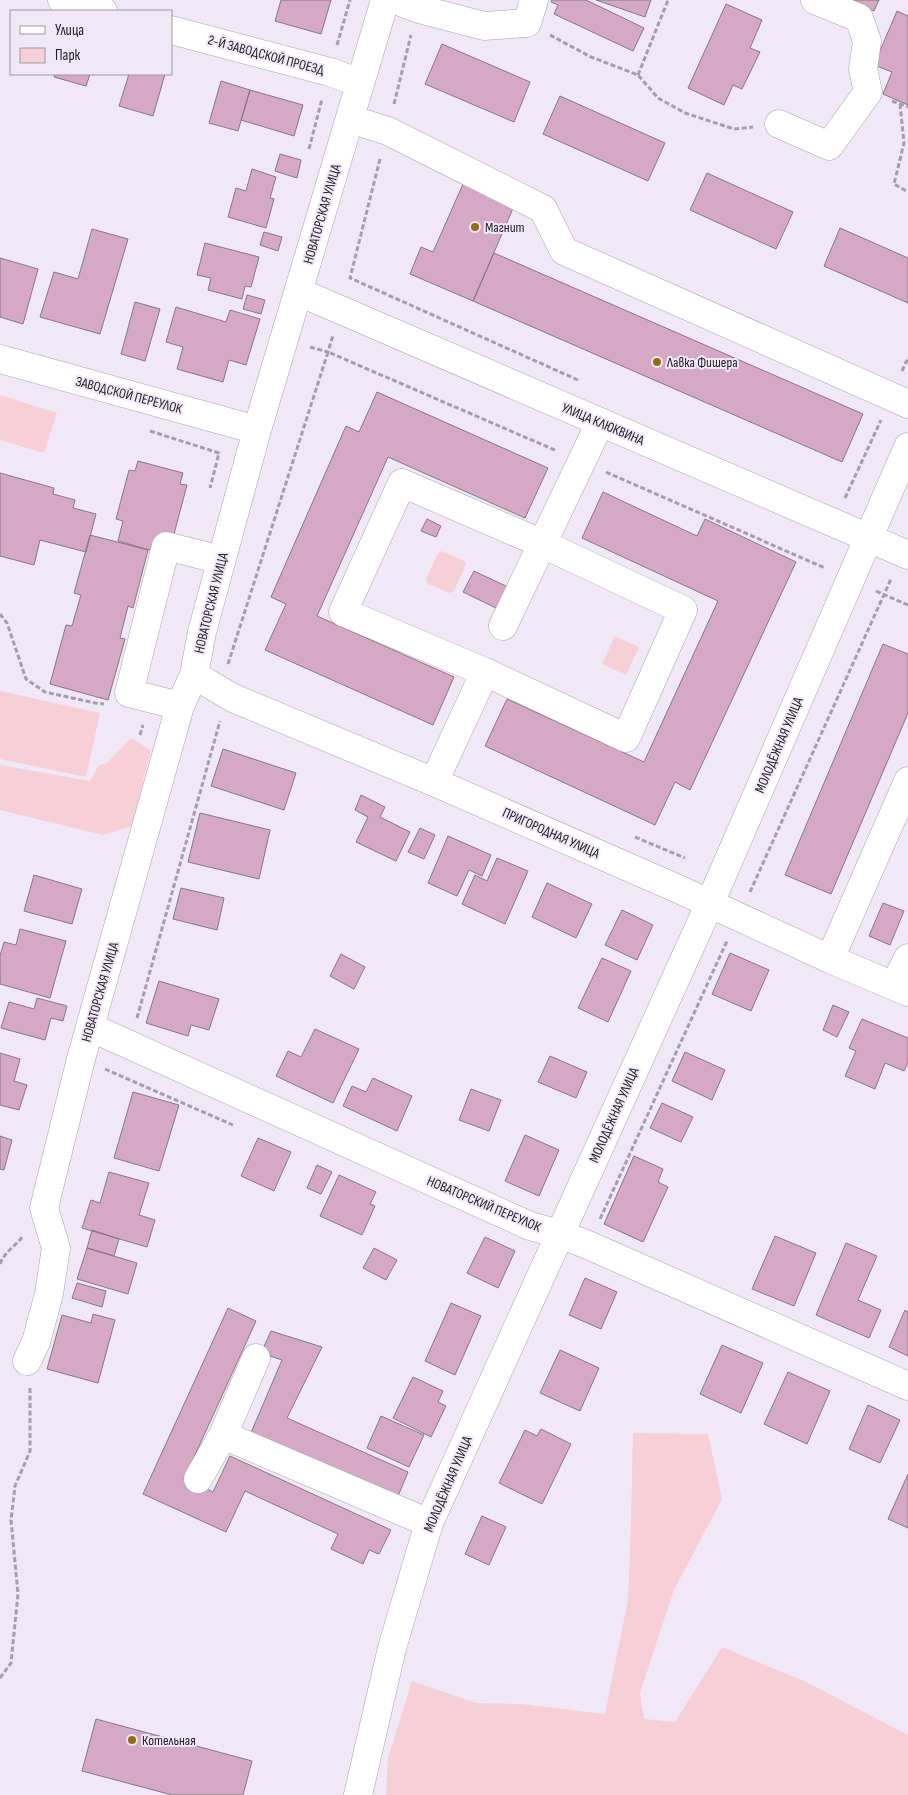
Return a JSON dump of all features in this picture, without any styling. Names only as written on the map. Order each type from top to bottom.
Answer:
[{"type":"street","points":[[62,0],[99,10]]},
{"type":"street","name":"НОВАТОРСКАЯ УЛИЦА","points":[[27,1361],[36,1342],[49,1294],[56,1248],[44,1208],[90,1027],[180,706],[194,675],[202,632],[257,430],[385,0]]},
{"type":"street","points":[[779,124],[829,146],[868,92],[862,69],[867,41],[859,18],[815,0]]},
{"type":"street","points":[[407,4],[484,26],[530,11]]},
{"type":"street","name":"2-Й ЗАВОДСКОЙ ПРОЕЗД","points":[[172,30],[330,72],[360,83]]},
{"type":"street","points":[[350,119],[388,130],[543,209],[564,251],[900,400]]},
{"type":"street","name":"УЛИЦА КЛЮКВИНА","points":[[298,292],[908,555]]},
{"type":"street","name":"ЗАВОДСКОЙ ПЕРЕУЛОК","points":[[0,359],[257,430]]},
{"type":"street","points":[[503,626],[600,423]]},
{"type":"street","name":"МОЛОДЁЖНАЯ УЛИЦА","points":[[358,1795],[392,1648],[429,1523],[710,903],[908,447]]},
{"type":"street","points":[[402,483],[543,544],[683,610],[626,738],[485,672],[343,612],[402,483]]},
{"type":"street","points":[[180,706],[140,696],[166,546],[221,560]]},
{"type":"street","points":[[434,782],[485,672]]},
{"type":"street","name":"ПРИГОРОДНАЯ УЛИЦА","points":[[194,675],[233,698],[434,782],[901,989]]},
{"type":"street","points":[[830,959],[908,781]]},
{"type":"street","points":[[901,989],[908,958]]},
{"type":"street","name":"НОВАТОРСКИЙ ПЕРЕУЛОК","points":[[90,1027],[530,1226],[560,1234],[908,1386]]},
{"type":"street","points":[[198,1479],[222,1435],[256,1358]]},
{"type":"street","points":[[222,1435],[429,1523]]},
{"type":"path","points":[[638,75],[668,0]]},
{"type":"path","points":[[407,4],[408,45],[350,278],[584,382]]},
{"type":"path","points":[[530,11],[590,57],[638,75],[658,98],[685,113],[734,128],[779,124]]},
{"type":"path","points":[[900,104],[904,144],[894,184],[908,192]]},
{"type":"path","points":[[120,1076],[222,715],[227,668],[328,352],[816,563]]},
{"type":"path","points":[[845,498],[900,400],[908,358]]},
{"type":"path","points":[[146,430],[219,453],[210,489]]},
{"type":"path","points":[[0,614],[7,623],[26,679],[46,692],[95,703],[113,704],[140,696],[140,735]]},
{"type":"path","points":[[632,836],[685,858]]},
{"type":"path","points":[[0,1678],[11,1663],[18,1594],[11,1520],[15,1486],[30,1451],[31,1398],[27,1361]]},
{"type":"green space","points":[[0,395],[57,413],[44,453],[0,440]]},
{"type":"green space","points":[[442,551],[464,561],[466,564],[454,591],[450,593],[428,584],[426,579],[438,553]]},
{"type":"green space","points":[[615,636],[639,647],[626,675],[602,664]]},
{"type":"green space","points":[[0,691],[100,713],[86,777],[0,759]]},
{"type":"green space","points":[[131,738],[151,750],[132,826],[103,835],[0,810],[0,765],[90,781],[99,765],[107,763]]},
{"type":"green space","points":[[633,1433],[708,1434],[722,1499],[674,1590],[640,1693],[644,1719],[675,1722],[722,1647],[806,1682],[908,1735],[908,1795],[386,1795],[388,1758],[412,1681],[476,1703],[521,1704],[605,1714],[628,1600]]},
{"type":"building","points":[[281,0],[331,0],[321,34],[275,21]]},
{"type":"building","points":[[552,0],[586,0],[644,28],[633,51],[554,14],[558,5],[551,2]]},
{"type":"building","points":[[596,0],[651,0],[645,17]]},
{"type":"building","points":[[847,0],[879,0],[874,11]]},
{"type":"building","points":[[726,4],[762,20],[750,48],[760,52],[742,89],[733,85],[724,105],[688,88]]},
{"type":"building","points":[[897,11],[908,16],[908,105],[883,94],[892,72],[874,65]]},
{"type":"building","points":[[442,44],[530,82],[514,122],[425,84]]},
{"type":"building","points":[[55,75],[90,75],[86,86],[54,77]]},
{"type":"building","points":[[129,75],[165,75],[153,116],[119,106]]},
{"type":"building","points":[[221,81],[250,90],[238,131],[209,123]]},
{"type":"building","points":[[250,90],[303,105],[294,136],[241,120]]},
{"type":"building","points":[[560,96],[665,143],[648,181],[543,134]]},
{"type":"building","points":[[280,154],[301,160],[297,178],[275,171]]},
{"type":"building","points":[[252,169],[276,177],[270,198],[274,199],[266,228],[228,217],[236,188],[246,191]]},
{"type":"building","points":[[707,173],[793,212],[776,249],[690,210]]},
{"type":"building","name":"Магнит","points":[[463,184],[514,206],[473,301],[410,274],[421,247],[433,252]]},
{"type":"building","points":[[840,228],[908,258],[908,303],[824,266]]},
{"type":"building","points":[[92,229],[128,239],[100,334],[40,317],[54,272],[78,279]]},
{"type":"building","points":[[264,232],[282,237],[278,251],[260,245]]},
{"type":"building","points":[[205,243],[259,257],[251,287],[245,286],[242,299],[208,290],[211,278],[197,275]]},
{"type":"building","points":[[494,253],[863,414],[842,462],[473,301]]},
{"type":"building","points":[[0,258],[38,269],[23,324],[0,317]]},
{"type":"building","points":[[247,295],[265,300],[261,314],[243,309]]},
{"type":"building","points":[[135,302],[160,309],[145,361],[121,354]]},
{"type":"building","points":[[176,307],[226,322],[230,310],[260,319],[246,365],[229,360],[223,382],[177,369],[183,347],[166,342]]},
{"type":"building","points":[[377,392],[548,468],[525,518],[388,457],[317,616],[454,677],[433,725],[265,650],[286,604],[271,597],[346,426],[359,432]]},
{"type":"building","points":[[138,461],[183,473],[180,484],[187,485],[174,534],[165,532],[160,553],[118,541],[123,521],[116,519],[129,470],[135,471]]},
{"type":"building","points":[[0,473],[54,488],[53,494],[75,500],[73,508],[96,514],[86,552],[40,540],[34,565],[0,556]]},
{"type":"building","points":[[603,492],[697,536],[705,519],[796,562],[690,790],[675,782],[655,825],[485,746],[507,699],[644,762],[718,601],[582,538]]},
{"type":"building","points":[[427,519],[441,526],[436,537],[421,531]]},
{"type":"building","points":[[90,535],[148,550],[133,608],[128,606],[120,638],[125,639],[108,700],[50,684],[66,625],[72,626],[81,595],[74,593]]},
{"type":"building","points":[[474,571],[510,588],[500,610],[463,592]]},
{"type":"building","points":[[883,644],[908,654],[908,713],[831,894],[785,875]]},
{"type":"building","points":[[223,749],[296,773],[284,810],[211,786]]},
{"type":"building","points":[[361,795],[385,807],[380,817],[410,832],[396,861],[356,842],[368,817],[355,810]]},
{"type":"building","points":[[200,813],[270,830],[259,879],[188,862]]},
{"type":"building","points":[[420,828],[435,835],[424,859],[408,852]]},
{"type":"building","points":[[448,836],[491,855],[482,876],[469,870],[457,896],[428,883]]},
{"type":"building","points":[[497,858],[528,871],[505,924],[462,904],[475,875],[487,881]]},
{"type":"building","points":[[34,875],[82,889],[72,924],[24,911]]},
{"type":"building","points":[[547,883],[592,904],[576,938],[532,917]]},
{"type":"building","points":[[181,888],[224,898],[217,930],[173,919]]},
{"type":"building","points":[[883,903],[904,911],[890,945],[869,936]]},
{"type":"building","points":[[622,910],[653,925],[637,960],[605,945]]},
{"type":"building","points":[[20,929],[66,941],[50,998],[0,984],[0,956],[4,942],[16,945]]},
{"type":"building","points":[[730,953],[769,970],[751,1011],[712,994]]},
{"type":"building","points":[[341,954],[365,967],[354,989],[330,976]]},
{"type":"building","points":[[602,958],[631,971],[608,1022],[578,1008]]},
{"type":"building","points":[[159,981],[219,999],[209,1030],[191,1025],[188,1036],[146,1023]]},
{"type":"building","points":[[37,998],[67,1006],[63,1021],[51,1018],[45,1040],[1,1028],[9,1002],[34,1009]]},
{"type":"building","points":[[833,1005],[849,1012],[837,1037],[823,1030]]},
{"type":"building","points":[[862,1019],[908,1038],[908,1062],[904,1071],[885,1063],[875,1089],[845,1076],[856,1051],[849,1048]]},
{"type":"building","points":[[315,1029],[359,1049],[333,1103],[276,1076],[288,1051],[301,1057]]},
{"type":"building","points":[[685,1052],[725,1070],[712,1100],[672,1081]]},
{"type":"building","points":[[0,1053],[20,1059],[14,1081],[27,1085],[19,1110],[0,1105]]},
{"type":"building","points":[[550,1056],[587,1072],[576,1098],[538,1082]]},
{"type":"building","points":[[373,1078],[412,1096],[397,1131],[343,1106],[352,1086],[366,1092]]},
{"type":"building","points":[[471,1089],[501,1100],[489,1131],[459,1120]]},
{"type":"building","points":[[133,1092],[179,1105],[159,1171],[114,1158]]},
{"type":"building","points":[[662,1103],[693,1117],[681,1142],[650,1128]]},
{"type":"building","points":[[525,1135],[559,1150],[539,1196],[505,1181]]},
{"type":"building","points":[[0,1136],[12,1140],[4,1170],[0,1169]]},
{"type":"building","points":[[258,1138],[291,1152],[274,1191],[241,1176]]},
{"type":"building","points":[[634,1156],[663,1169],[658,1182],[668,1187],[643,1242],[604,1224]]},
{"type":"building","points":[[317,1165],[332,1172],[321,1194],[307,1188]]},
{"type":"building","points":[[109,1172],[149,1183],[139,1215],[155,1220],[147,1247],[82,1228],[91,1200],[100,1203]]},
{"type":"building","points":[[339,1175],[376,1192],[370,1204],[375,1206],[362,1235],[320,1216]]},
{"type":"building","points":[[92,1230],[119,1239],[114,1256],[87,1248]]},
{"type":"building","points":[[775,1236],[816,1253],[794,1306],[752,1289]]},
{"type":"building","points":[[485,1237],[515,1251],[498,1288],[467,1273]]},
{"type":"building","points":[[846,1243],[877,1256],[858,1300],[881,1310],[869,1338],[816,1315]]},
{"type":"building","points":[[87,1248],[137,1263],[128,1294],[77,1279]]},
{"type":"building","points":[[374,1248],[397,1260],[386,1280],[363,1268]]},
{"type":"building","points":[[585,1278],[617,1292],[601,1329],[569,1315]]},
{"type":"building","points":[[77,1283],[106,1291],[102,1307],[72,1298]]},
{"type":"building","points":[[451,1303],[481,1316],[455,1375],[425,1361]]},
{"type":"building","points":[[228,1308],[256,1321],[184,1479],[213,1492],[230,1456],[391,1530],[379,1554],[369,1550],[363,1564],[331,1549],[338,1534],[245,1491],[226,1532],[143,1494]]},
{"type":"building","points":[[905,1310],[908,1312],[908,1356],[889,1347]]},
{"type":"building","points":[[93,1314],[115,1320],[98,1383],[47,1369],[62,1315],[91,1323]]},
{"type":"building","points":[[271,1331],[322,1347],[287,1418],[408,1472],[396,1501],[250,1435],[282,1360],[261,1353]]},
{"type":"building","points":[[722,1345],[763,1363],[741,1413],[700,1394]]},
{"type":"building","points":[[560,1350],[599,1368],[580,1411],[540,1393]]},
{"type":"building","points":[[788,1372],[830,1391],[807,1444],[764,1424]]},
{"type":"building","points":[[413,1377],[443,1391],[438,1402],[446,1406],[431,1437],[393,1418]]},
{"type":"building","points":[[868,1405],[900,1420],[880,1463],[849,1449]]},
{"type":"building","points":[[381,1416],[424,1435],[409,1467],[367,1448]]},
{"type":"building","points":[[541,1429],[571,1444],[542,1504],[499,1483],[525,1430],[537,1436]]},
{"type":"building","points":[[908,1474],[908,1528],[888,1519]]},
{"type":"building","points":[[482,1516],[506,1527],[489,1565],[465,1554]]},
{"type":"building","name":"Котельная","points":[[96,1719],[252,1761],[243,1795],[172,1795],[82,1771]]},
{"type":"place","name":"Магнит","points":[[475,227]]},
{"type":"place","name":"Лавка Фишера","points":[[657,362]]},
{"type":"place","name":"Котельная","points":[[132,1740]]}]
